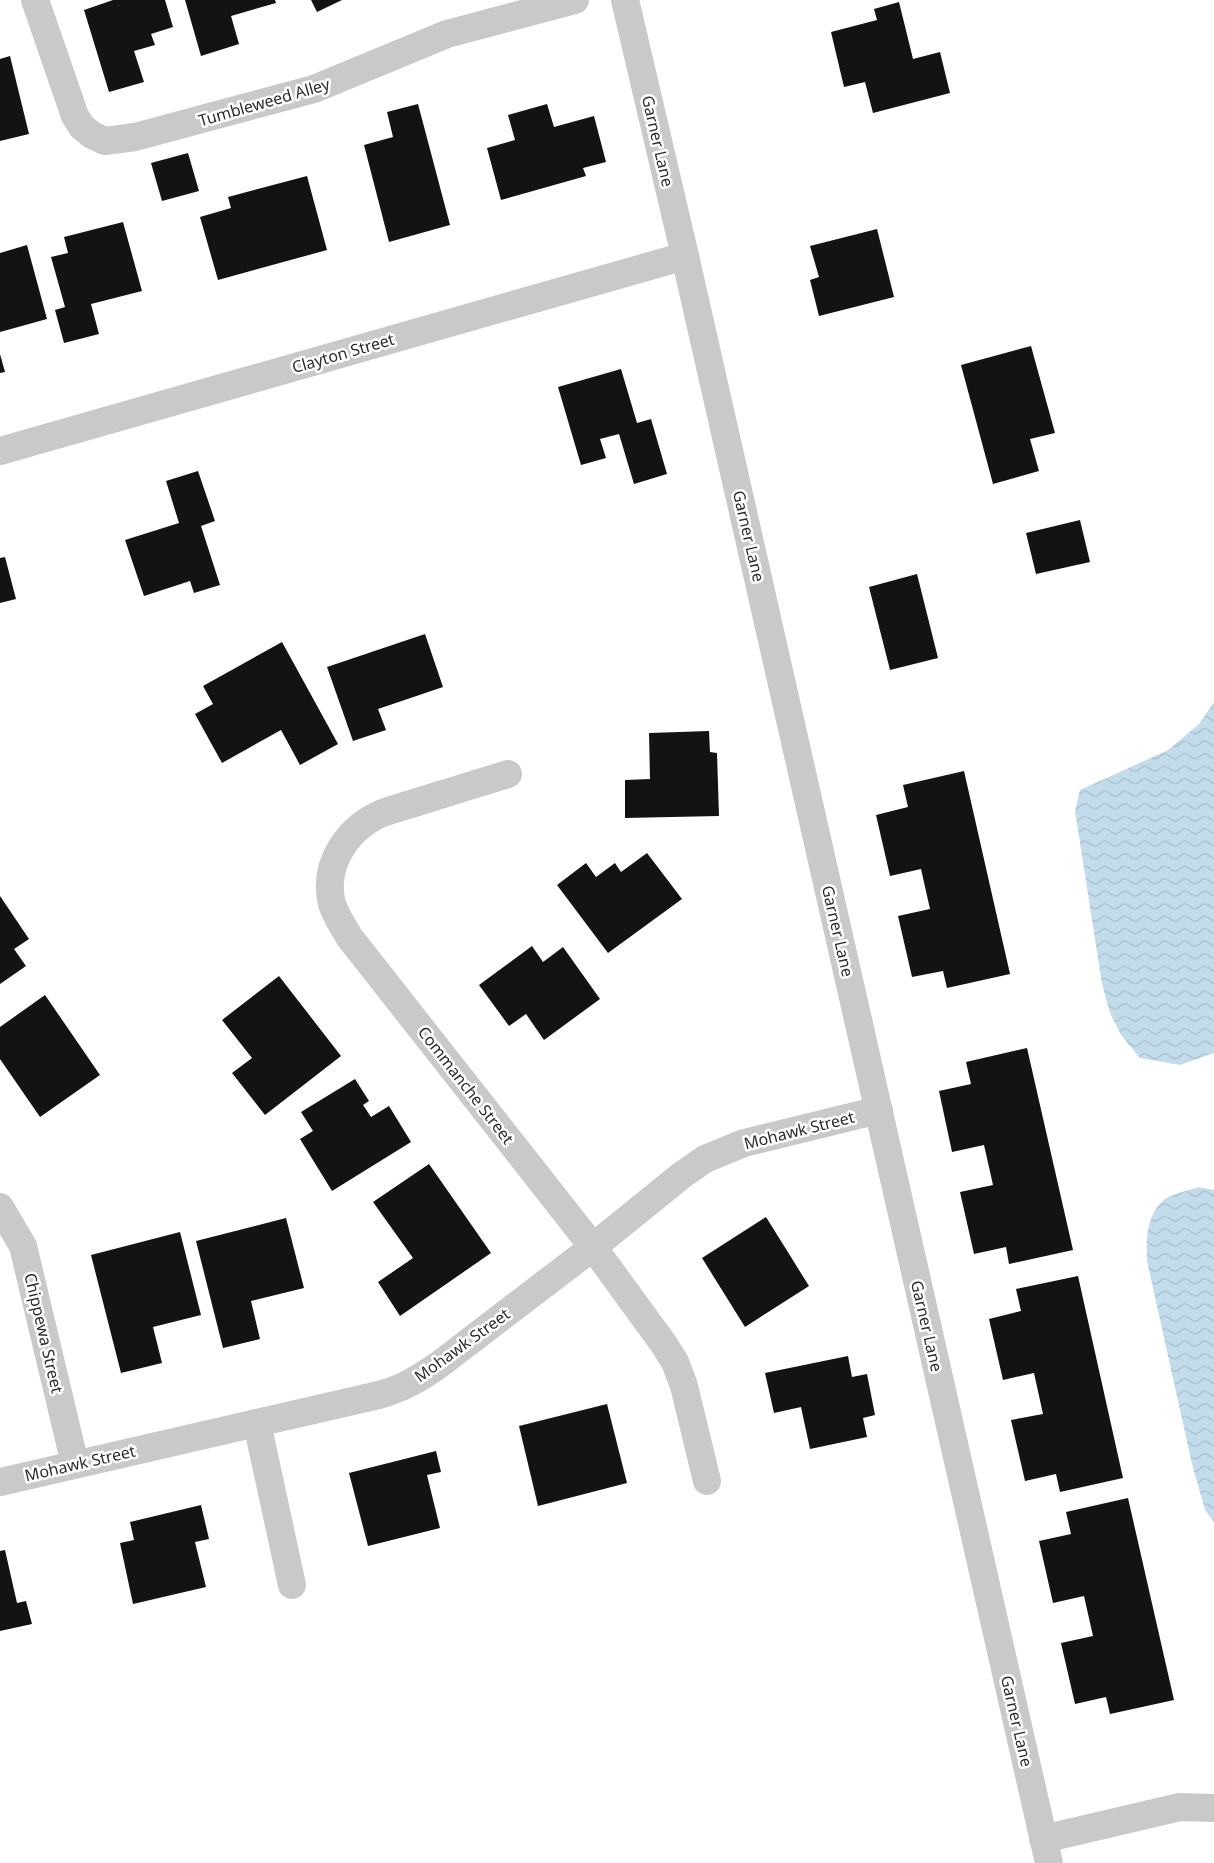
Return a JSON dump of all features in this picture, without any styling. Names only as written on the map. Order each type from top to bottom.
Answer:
[{"type":"street","name":"Tumbleweed Alley","points":[[35,0],[75,116],[92,135],[105,141],[135,137],[314,90],[437,38],[575,0]]},
{"type":"street","name":"Garner Lane","points":[[625,0],[685,256],[1046,1851]]},
{"type":"street","name":"Clayton Street","points":[[0,450],[685,256]]},
{"type":"street","name":"Commanche Street","points":[[508,774],[368,819],[352,833],[337,856],[330,883],[332,902],[350,938],[593,1247],[676,1362],[684,1386],[707,1481]]},
{"type":"street","name":"Mohawk Street","points":[[0,1482],[379,1395],[416,1380],[593,1247],[682,1175],[713,1155],[757,1139],[878,1110]]},
{"type":"street","name":"Chippewa Street","points":[[0,1207],[22,1246],[75,1464]]},
{"type":"street","points":[[257,1423],[292,1586]]},
{"type":"street","points":[[1046,1851],[1173,1808],[1214,1808]]},
{"type":"water","points":[[1214,702],[1214,1053],[1180,1065],[1140,1058],[1121,1035],[1110,1013],[1102,984],[1075,811],[1080,790],[1168,750],[1199,724]]},
{"type":"water","points":[[1198,1187],[1214,1190],[1214,1522],[1205,1510],[1192,1464],[1147,1261],[1148,1228],[1154,1212],[1168,1197]]},
{"type":"building","points":[[113,0],[165,0],[173,27],[151,34],[155,45],[134,51],[144,82],[109,92],[84,10]]},
{"type":"building","points":[[185,0],[275,0],[276,3],[231,16],[239,44],[201,56]]},
{"type":"building","points":[[311,0],[342,0],[317,12]]},
{"type":"building","points":[[899,2],[913,59],[940,52],[950,93],[873,113],[865,82],[844,87],[831,32],[877,20],[874,9]]},
{"type":"building","points":[[10,56],[29,134],[0,141],[0,59]]},
{"type":"building","points":[[418,104],[450,225],[389,242],[364,145],[393,137],[387,112]]},
{"type":"building","points":[[547,104],[554,127],[594,116],[606,162],[583,168],[586,176],[501,200],[487,148],[515,140],[508,115]]},
{"type":"building","points":[[188,153],[199,191],[162,201],[151,163]]},
{"type":"building","points":[[307,176],[327,250],[218,280],[200,217],[231,208],[228,197]]},
{"type":"building","points":[[123,222],[142,291],[91,304],[99,334],[64,343],[55,310],[65,307],[51,257],[68,253],[64,237]]},
{"type":"building","points":[[877,229],[894,297],[819,316],[810,280],[819,277],[810,246]]},
{"type":"building","points":[[27,245],[47,319],[0,332],[0,253]]},
{"type":"building","points":[[1031,346],[1055,433],[1030,439],[1039,471],[993,484],[961,365]]},
{"type":"building","points":[[0,354],[5,372],[0,373]]},
{"type":"building","points":[[621,369],[637,423],[651,419],[667,474],[634,484],[619,434],[600,439],[606,458],[581,465],[558,387]]},
{"type":"building","points":[[198,471],[215,521],[201,526],[220,585],[194,593],[190,581],[144,596],[125,540],[179,523],[166,481]]},
{"type":"building","points":[[1080,520],[1090,562],[1036,574],[1026,533]]},
{"type":"building","points":[[5,557],[16,599],[0,603],[0,558]]},
{"type":"building","points":[[917,574],[938,658],[890,670],[869,587]]},
{"type":"building","points":[[425,634],[443,687],[378,709],[386,730],[353,741],[327,667]]},
{"type":"building","points":[[282,642],[338,744],[300,765],[281,730],[222,763],[195,714],[213,704],[203,686]]},
{"type":"building","points":[[709,731],[710,752],[717,753],[719,816],[625,818],[625,780],[650,779],[649,733]]},
{"type":"building","points":[[964,771],[1010,974],[947,988],[943,971],[912,977],[898,916],[930,909],[921,869],[890,876],[876,815],[908,807],[903,785]]},
{"type":"building","points":[[647,853],[682,899],[608,953],[557,885],[586,863],[596,877],[615,863],[621,872]]},
{"type":"building","points":[[0,896],[29,939],[14,949],[26,966],[0,984]]},
{"type":"building","points":[[532,946],[543,962],[563,947],[600,999],[544,1040],[526,1014],[509,1026],[479,985]]},
{"type":"building","points":[[279,976],[341,1056],[265,1115],[232,1073],[252,1058],[222,1020]]},
{"type":"building","points":[[45,995],[100,1075],[40,1117],[0,1059],[0,1027]]},
{"type":"building","points":[[1027,1048],[1073,1250],[1009,1264],[1006,1247],[974,1254],[960,1192],[993,1185],[984,1145],[952,1152],[939,1091],[971,1084],[966,1062]]},
{"type":"building","points":[[355,1079],[369,1101],[363,1105],[371,1117],[389,1106],[411,1142],[332,1191],[300,1139],[313,1131],[301,1112]]},
{"type":"building","points":[[429,1164],[491,1253],[400,1316],[378,1282],[413,1258],[373,1202]]},
{"type":"building","points":[[766,1217],[809,1286],[745,1327],[702,1258]]},
{"type":"building","points":[[286,1218],[304,1288],[251,1301],[260,1339],[223,1348],[196,1241]]},
{"type":"building","points":[[180,1232],[201,1315],[153,1327],[162,1363],[121,1373],[91,1255]]},
{"type":"building","points":[[1078,1276],[1123,1478],[1060,1492],[1056,1474],[1025,1481],[1011,1420],[1043,1414],[1034,1373],[1003,1380],[989,1319],[1021,1311],[1016,1289]]},
{"type":"building","points":[[848,1356],[852,1377],[867,1374],[875,1415],[863,1418],[867,1437],[810,1449],[801,1407],[774,1413],[765,1373]]},
{"type":"building","points":[[607,1404],[627,1483],[538,1506],[519,1426]]},
{"type":"building","points":[[436,1451],[441,1472],[427,1475],[440,1528],[368,1546],[349,1473]]},
{"type":"building","points":[[1128,1498],[1174,1700],[1110,1714],[1106,1697],[1075,1704],[1061,1643],[1093,1636],[1084,1596],[1053,1603],[1039,1541],[1071,1534],[1066,1512]]},
{"type":"building","points":[[201,1505],[209,1539],[195,1542],[206,1587],[133,1604],[120,1543],[134,1540],[130,1522]]},
{"type":"building","points":[[5,1550],[17,1603],[26,1601],[32,1624],[0,1631],[0,1551]]}]
